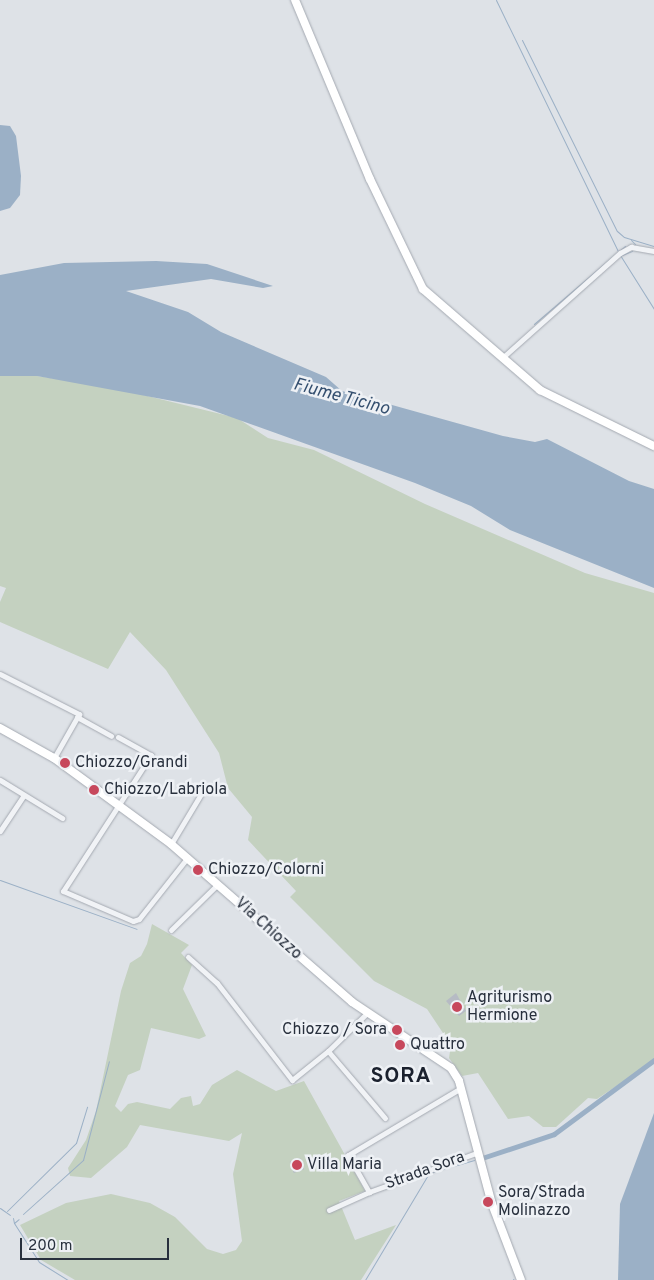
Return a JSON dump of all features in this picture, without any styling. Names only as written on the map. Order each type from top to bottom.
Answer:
[{"type":"street","points":[[295,0],[416,278],[432,298],[540,390],[654,446]]},
{"type":"street","points":[[502,358],[620,253],[631,247],[654,251]]},
{"type":"street","points":[[0,674],[79,714],[54,758]]},
{"type":"street","points":[[77,717],[111,736]]},
{"type":"street","name":"Via Chiozzo","points":[[0,728],[54,758],[188,857],[367,1013]]},
{"type":"street","points":[[118,737],[151,755],[63,891],[66,896],[133,921],[144,915],[188,857]]},
{"type":"street","points":[[0,780],[62,818]]},
{"type":"street","points":[[0,831],[24,794]]},
{"type":"street","points":[[171,844],[201,794]]},
{"type":"street","points":[[170,930],[218,884]]},
{"type":"street","points":[[188,957],[217,983],[292,1080],[328,1051],[367,1013]]},
{"type":"street","name":"Strada Sora","points":[[367,1013],[442,1059],[460,1088],[476,1152],[521,1280]]},
{"type":"street","points":[[328,1051],[385,1118]]},
{"type":"street","name":"Strada Sora","points":[[460,1088],[348,1155],[369,1192],[476,1152]]},
{"type":"street","points":[[328,1210],[369,1192]]},
{"type":"green space","points":[[0,376],[37,376],[111,387],[237,418],[268,438],[314,450],[425,504],[585,573],[654,593],[654,1061],[597,1099],[588,1098],[556,1127],[543,1127],[529,1116],[508,1119],[478,1073],[462,1076],[449,1058],[451,1045],[427,1009],[374,981],[290,897],[296,891],[248,840],[252,817],[228,788],[219,753],[166,670],[130,632],[108,669],[0,622],[0,602],[6,588],[0,586]]},
{"type":"green space","points":[[152,924],[189,945],[181,953],[192,965],[183,989],[206,1036],[199,1039],[151,1028],[140,1070],[128,1075],[115,1106],[121,1112],[128,1104],[137,1102],[170,1109],[181,1098],[191,1096],[193,1106],[200,1104],[212,1085],[237,1070],[276,1091],[304,1081],[365,1191],[339,1201],[355,1240],[396,1225],[361,1280],[75,1280],[41,1260],[20,1225],[66,1203],[111,1194],[150,1203],[175,1217],[207,1249],[223,1254],[236,1250],[242,1241],[233,1174],[242,1133],[229,1141],[140,1125],[127,1147],[91,1178],[70,1176],[68,1168],[86,1140],[96,1111],[121,991],[130,963],[141,956],[147,944]]},
{"type":"water","points":[[0,125],[10,126],[16,136],[21,176],[20,195],[10,208],[0,211]]},
{"type":"water","name":"Fiume Ticino","points":[[156,261],[207,264],[273,286],[263,288],[211,279],[126,291],[188,312],[221,332],[326,377],[342,391],[503,436],[535,442],[547,439],[629,481],[654,489],[654,588],[510,530],[471,506],[415,483],[200,406],[37,376],[0,376],[0,275],[64,263]]},
{"type":"water","points":[[654,1113],[654,1280],[618,1280],[620,1204]]},
{"type":"building","name":"Agriturismo Hermione","points":[[456,993],[466,1011],[459,1016],[446,1001]]},
{"type":"building","name":"Villa Maria","points":[[300,1158],[304,1169],[294,1173],[290,1162]]},
{"type":"waterway","points":[[496,0],[618,251]]},
{"type":"waterway","points":[[522,40],[617,231],[624,237],[654,246]]},
{"type":"waterway","points":[[631,240],[635,244]]},
{"type":"waterway","points":[[534,324],[625,246]]},
{"type":"waterway","points":[[622,255],[632,251]]},
{"type":"waterway","points":[[620,255],[654,309]]},
{"type":"waterway","points":[[0,880],[137,929]]},
{"type":"waterway","points":[[479,1159],[554,1134],[654,1060]]},
{"type":"waterway","points":[[23,1214],[83,1160],[109,1061]]},
{"type":"waterway","points":[[7,1211],[76,1143],[87,1107]]},
{"type":"waterway","points":[[365,1280],[429,1173],[474,1160]]},
{"type":"waterway","points":[[0,1208],[10,1215]]},
{"type":"waterway","points":[[13,1218],[14,1223],[19,1219]]},
{"type":"waterway","points":[[14,1223],[39,1262],[68,1280]]},
{"type":"place","name":"Chiozzo/Grandi","points":[[65,763]]},
{"type":"place","name":"Chiozzo/Labriola","points":[[94,790]]},
{"type":"place","name":"Chiozzo/Colorni","points":[[198,870]]},
{"type":"place","name":"Agriturismo Hermione","points":[[457,1007]]},
{"type":"place","name":"Chiozzo / Sora","points":[[397,1030]]},
{"type":"place","name":"Quattro","points":[[400,1045]]},
{"type":"place","name":"Villa Maria","points":[[297,1165]]},
{"type":"place","name":"Sora/Strada Molinazzo","points":[[488,1202]]},
{"type":"district","name":"SORA","points":[[401,1077]]}]
